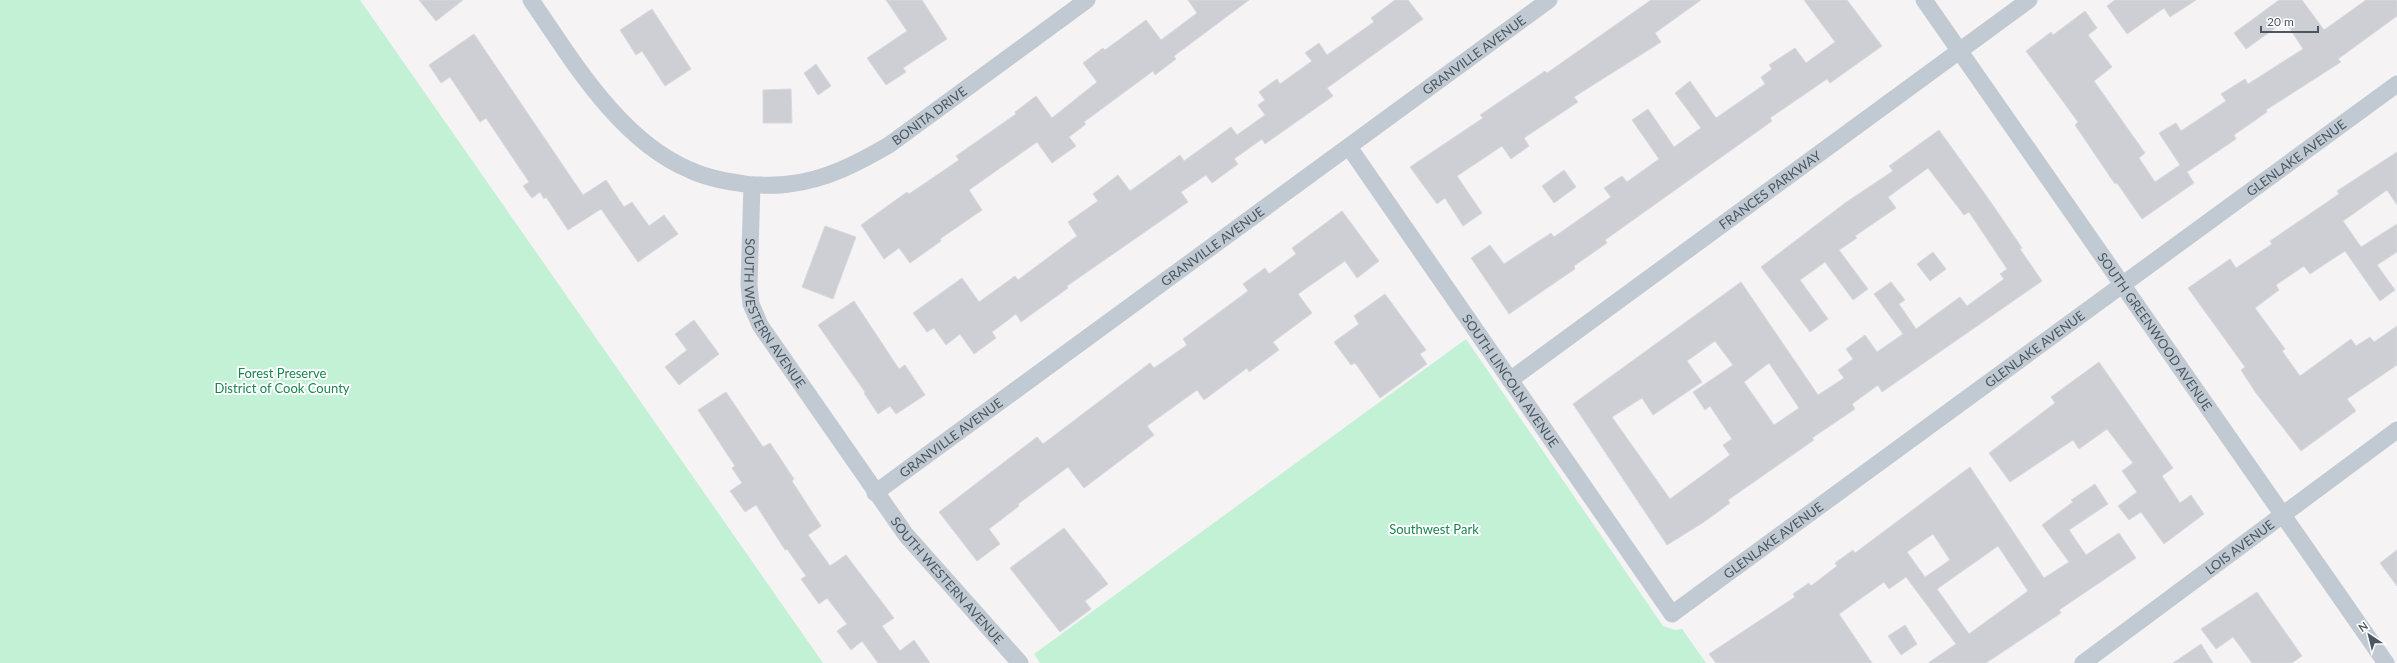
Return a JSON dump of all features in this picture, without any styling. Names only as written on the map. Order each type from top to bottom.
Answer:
[{"type":"street","points":[[531,0],[589,84],[610,109],[653,148],[664,157],[690,170],[719,180],[752,186]]},
{"type":"street","name":"GRANVILLE AVENUE","points":[[875,494],[1549,0]]},
{"type":"street","name":"SOUTH GREENWOOD AVENUE","points":[[1924,0],[2386,663]]},
{"type":"street","name":"FRANCES PARKWAY","points":[[1510,380],[2029,0]]},
{"type":"street","name":"BONITA DRIVE","points":[[752,186],[789,184],[820,177],[855,165],[889,145],[1081,2]]},
{"type":"street","name":"GLENLAKE AVENUE","points":[[1672,614],[2397,84]]},
{"type":"street","name":"SOUTH LINCOLN AVENUE","points":[[1349,146],[1672,614]]},
{"type":"street","name":"SOUTH WESTERN AVENUE","points":[[752,186],[749,285],[751,304],[760,325],[875,494],[924,558],[1020,663]]},
{"type":"street","name":"LOIS AVENUE","points":[[2083,663],[2397,430]]},
{"type":"green space","name":"Forest Preserve District of Cook County","points":[[0,0],[360,0],[823,663],[0,663]]},
{"type":"green space","name":"Southwest Park","points":[[1466,339],[1663,626],[1675,630],[1682,629],[1706,663],[1040,663],[1034,654]]},
{"type":"building","points":[[419,0],[463,0],[436,21]]},
{"type":"building","points":[[886,0],[922,0],[947,39],[903,68],[906,72],[886,85],[867,58],[907,31]]},
{"type":"building","points":[[1188,0],[1249,0],[1174,56],[1176,59],[1155,75],[1153,71],[1084,122],[1086,124],[1069,137],[1076,146],[1052,163],[1037,142],[969,190],[982,210],[940,239],[941,241],[910,263],[899,248],[884,259],[861,225],[907,192],[909,194],[959,160],[956,156],[1016,114],[1015,112],[1036,96],[1052,118],[1097,82],[1083,63],[1103,48],[1105,50],[1146,20],[1161,40],[1197,13]]},
{"type":"building","points":[[1395,0],[1408,0],[1423,19],[1327,88],[1333,96],[1265,144],[1262,139],[1234,159],[1238,164],[1212,183],[1206,175],[1181,192],[1188,202],[1067,286],[1068,288],[1021,322],[1016,314],[992,332],[996,338],[974,354],[960,334],[946,345],[934,328],[927,332],[913,313],[962,278],[979,302],[1015,276],[1018,280],[1077,236],[1068,222],[1098,201],[1093,194],[1118,175],[1130,191],[1180,155],[1184,161],[1231,127],[1237,135],[1265,115],[1258,105],[1265,100],[1259,92],[1277,79],[1280,84],[1312,61],[1305,53],[1319,43],[1327,55],[1374,22],[1371,18]]},
{"type":"building","points":[[1651,0],[1701,0],[1655,33],[1661,42],[1574,97],[1578,102],[1524,138],[1529,146],[1511,159],[1502,146],[1457,176],[1482,213],[1463,226],[1445,198],[1437,204],[1410,167],[1483,118],[1480,115],[1545,71],[1547,73]]},
{"type":"building","points":[[1804,0],[1847,0],[1882,46],[1830,83],[1827,79],[1770,118],[1772,121],[1605,240],[1607,243],[1574,266],[1575,269],[1509,314],[1471,258],[1490,245],[1504,264],[1551,233],[1554,237],[1611,197],[1604,188],[1622,176],[1627,182],[1659,159],[1632,120],[1648,109],[1674,147],[1701,128],[1675,93],[1690,81],[1716,118],[1765,84],[1761,77],[1772,69],[1769,65],[1795,48],[1806,63],[1835,42]]},
{"type":"building","points":[[2115,0],[2196,0],[2170,17],[2164,8],[2127,34],[2107,6]]},
{"type":"building","points":[[2279,0],[2302,0],[2324,30],[2366,0],[2397,0],[2397,16],[2338,59],[2341,62],[2266,110],[2267,112],[2234,135],[2236,139],[2187,172],[2194,183],[2142,219],[2117,183],[2115,184],[2075,125],[2078,122],[2026,51],[2051,32],[2053,35],[2085,11],[2097,28],[2088,35],[2112,67],[2094,81],[2145,153],[2139,158],[2155,182],[2180,165],[2159,133],[2176,123],[2181,131],[2226,101],[2221,94],[2245,79],[2248,84],[2303,49],[2285,21],[2246,49],[2234,33]]},
{"type":"building","points":[[652,9],[691,69],[665,86],[642,51],[636,55],[620,30]]},
{"type":"building","points":[[474,34],[583,195],[606,180],[624,207],[632,202],[649,226],[664,215],[678,234],[638,262],[601,209],[568,230],[546,197],[544,199],[540,192],[532,198],[523,186],[529,182],[486,118],[480,122],[450,77],[441,83],[429,65]]},
{"type":"building","points":[[816,64],[831,86],[818,95],[804,73]]},
{"type":"building","points":[[791,89],[792,123],[763,123],[763,90]]},
{"type":"building","points":[[1939,130],[1990,201],[2022,248],[2020,249],[2042,281],[1882,392],[1878,385],[1852,404],[1855,409],[1812,438],[1814,440],[1728,500],[1730,503],[1704,522],[1667,545],[1573,404],[1741,282],[1818,395],[1844,378],[1838,370],[1853,359],[1846,349],[1865,335],[1877,352],[1903,334],[1874,294],[1891,282],[1905,300],[1899,304],[1916,329],[1960,297],[1967,306],[2004,279],[2000,274],[2007,269],[1969,212],[1964,215],[1928,168],[1888,197],[1896,208],[1855,236],[1857,238],[1839,250],[1868,289],[1853,300],[1825,262],[1800,280],[1828,319],[1810,332],[1761,267],[1845,203],[1893,171],[1889,166]],"holes":[[[1715,341],[1733,365],[1693,392],[1705,410],[1710,406],[1732,439],[1723,445],[1730,455],[1670,499],[1612,417],[1642,398],[1653,415],[1702,382],[1687,361]],[[1769,363],[1799,408],[1774,425],[1744,382]]]},
{"type":"building","points":[[2397,152],[2397,205],[2387,190],[2343,221],[2361,247],[2397,224],[2397,252],[2377,265],[2395,290],[2380,301],[2345,251],[2310,274],[2304,266],[2276,285],[2279,290],[2255,308],[2285,349],[2282,351],[2300,376],[2351,339],[2356,346],[2370,337],[2374,342],[2397,326],[2397,365],[2347,399],[2356,411],[2301,451],[2256,393],[2241,370],[2245,367],[2188,288],[2230,259],[2236,268],[2272,244],[2270,241],[2339,194],[2337,191]]},
{"type":"building","points":[[1564,170],[1576,187],[1554,203],[1542,186]]},
{"type":"building","points":[[1342,211],[1379,261],[1357,278],[1345,261],[1298,294],[1312,313],[1273,342],[1279,350],[1249,372],[1247,368],[1204,400],[1197,390],[1147,426],[1154,435],[1084,488],[1068,467],[1018,504],[1019,506],[989,529],[1000,544],[977,561],[939,512],[1037,437],[1043,444],[1150,363],[1154,368],[1187,345],[1183,339],[1248,291],[1243,284],[1265,268],[1269,274],[1296,254],[1292,248]]},
{"type":"building","points":[[825,226],[856,237],[833,299],[802,287]]},
{"type":"building","points":[[1933,252],[1946,269],[1930,281],[1917,264]]},
{"type":"building","points":[[1385,294],[1426,350],[1420,354],[1427,364],[1380,398],[1355,363],[1351,365],[1334,342],[1359,324],[1354,316]]},
{"type":"building","points":[[854,301],[899,369],[905,365],[925,395],[896,414],[890,406],[878,414],[864,393],[865,392],[818,325]]},
{"type":"building","points":[[694,320],[719,354],[679,385],[665,367],[687,350],[675,334]]},
{"type":"building","points":[[2099,362],[2173,468],[2162,476],[2180,503],[2191,495],[2204,514],[2164,544],[2141,512],[2129,520],[2118,506],[2137,492],[2122,471],[2133,463],[2107,429],[2079,449],[2073,440],[2010,482],[1989,453],[2055,403],[2051,397]]},
{"type":"building","points":[[726,392],[763,447],[770,443],[794,479],[792,481],[821,526],[808,535],[830,566],[846,555],[894,618],[882,626],[900,651],[914,640],[930,663],[878,663],[862,641],[851,650],[837,631],[847,624],[827,598],[819,604],[801,579],[806,576],[787,549],[785,550],[756,505],[745,512],[730,491],[742,483],[732,468],[735,466],[698,410]]},
{"type":"building","points":[[1970,467],[2044,578],[2069,562],[2042,525],[2073,502],[2071,500],[2095,484],[2108,504],[2069,530],[2086,555],[2119,533],[2136,558],[2059,610],[2061,613],[1986,663],[1928,663],[1956,644],[1906,577],[1889,589],[1884,582],[1839,614],[1872,663],[1716,663],[1709,654],[1795,597],[1793,594],[1809,583],[1811,586],[1837,566],[1835,563],[1853,550],[1855,553]],"holes":[[[1933,534],[1950,560],[1925,577],[1907,552]],[[1998,546],[2028,591],[1969,634],[1937,589]]]},
{"type":"building","points":[[1064,528],[1108,584],[1085,601],[1091,609],[1060,632],[1010,568]]},
{"type":"building","points":[[2397,550],[2397,586],[2380,563]]},
{"type":"building","points":[[2257,592],[2302,656],[2292,663],[2252,663],[2233,637],[2216,649],[2201,629]]},
{"type":"building","points":[[1905,625],[1917,644],[1901,655],[1888,636]]},
{"type":"building","points":[[2201,644],[2213,663],[2173,663]]}]
